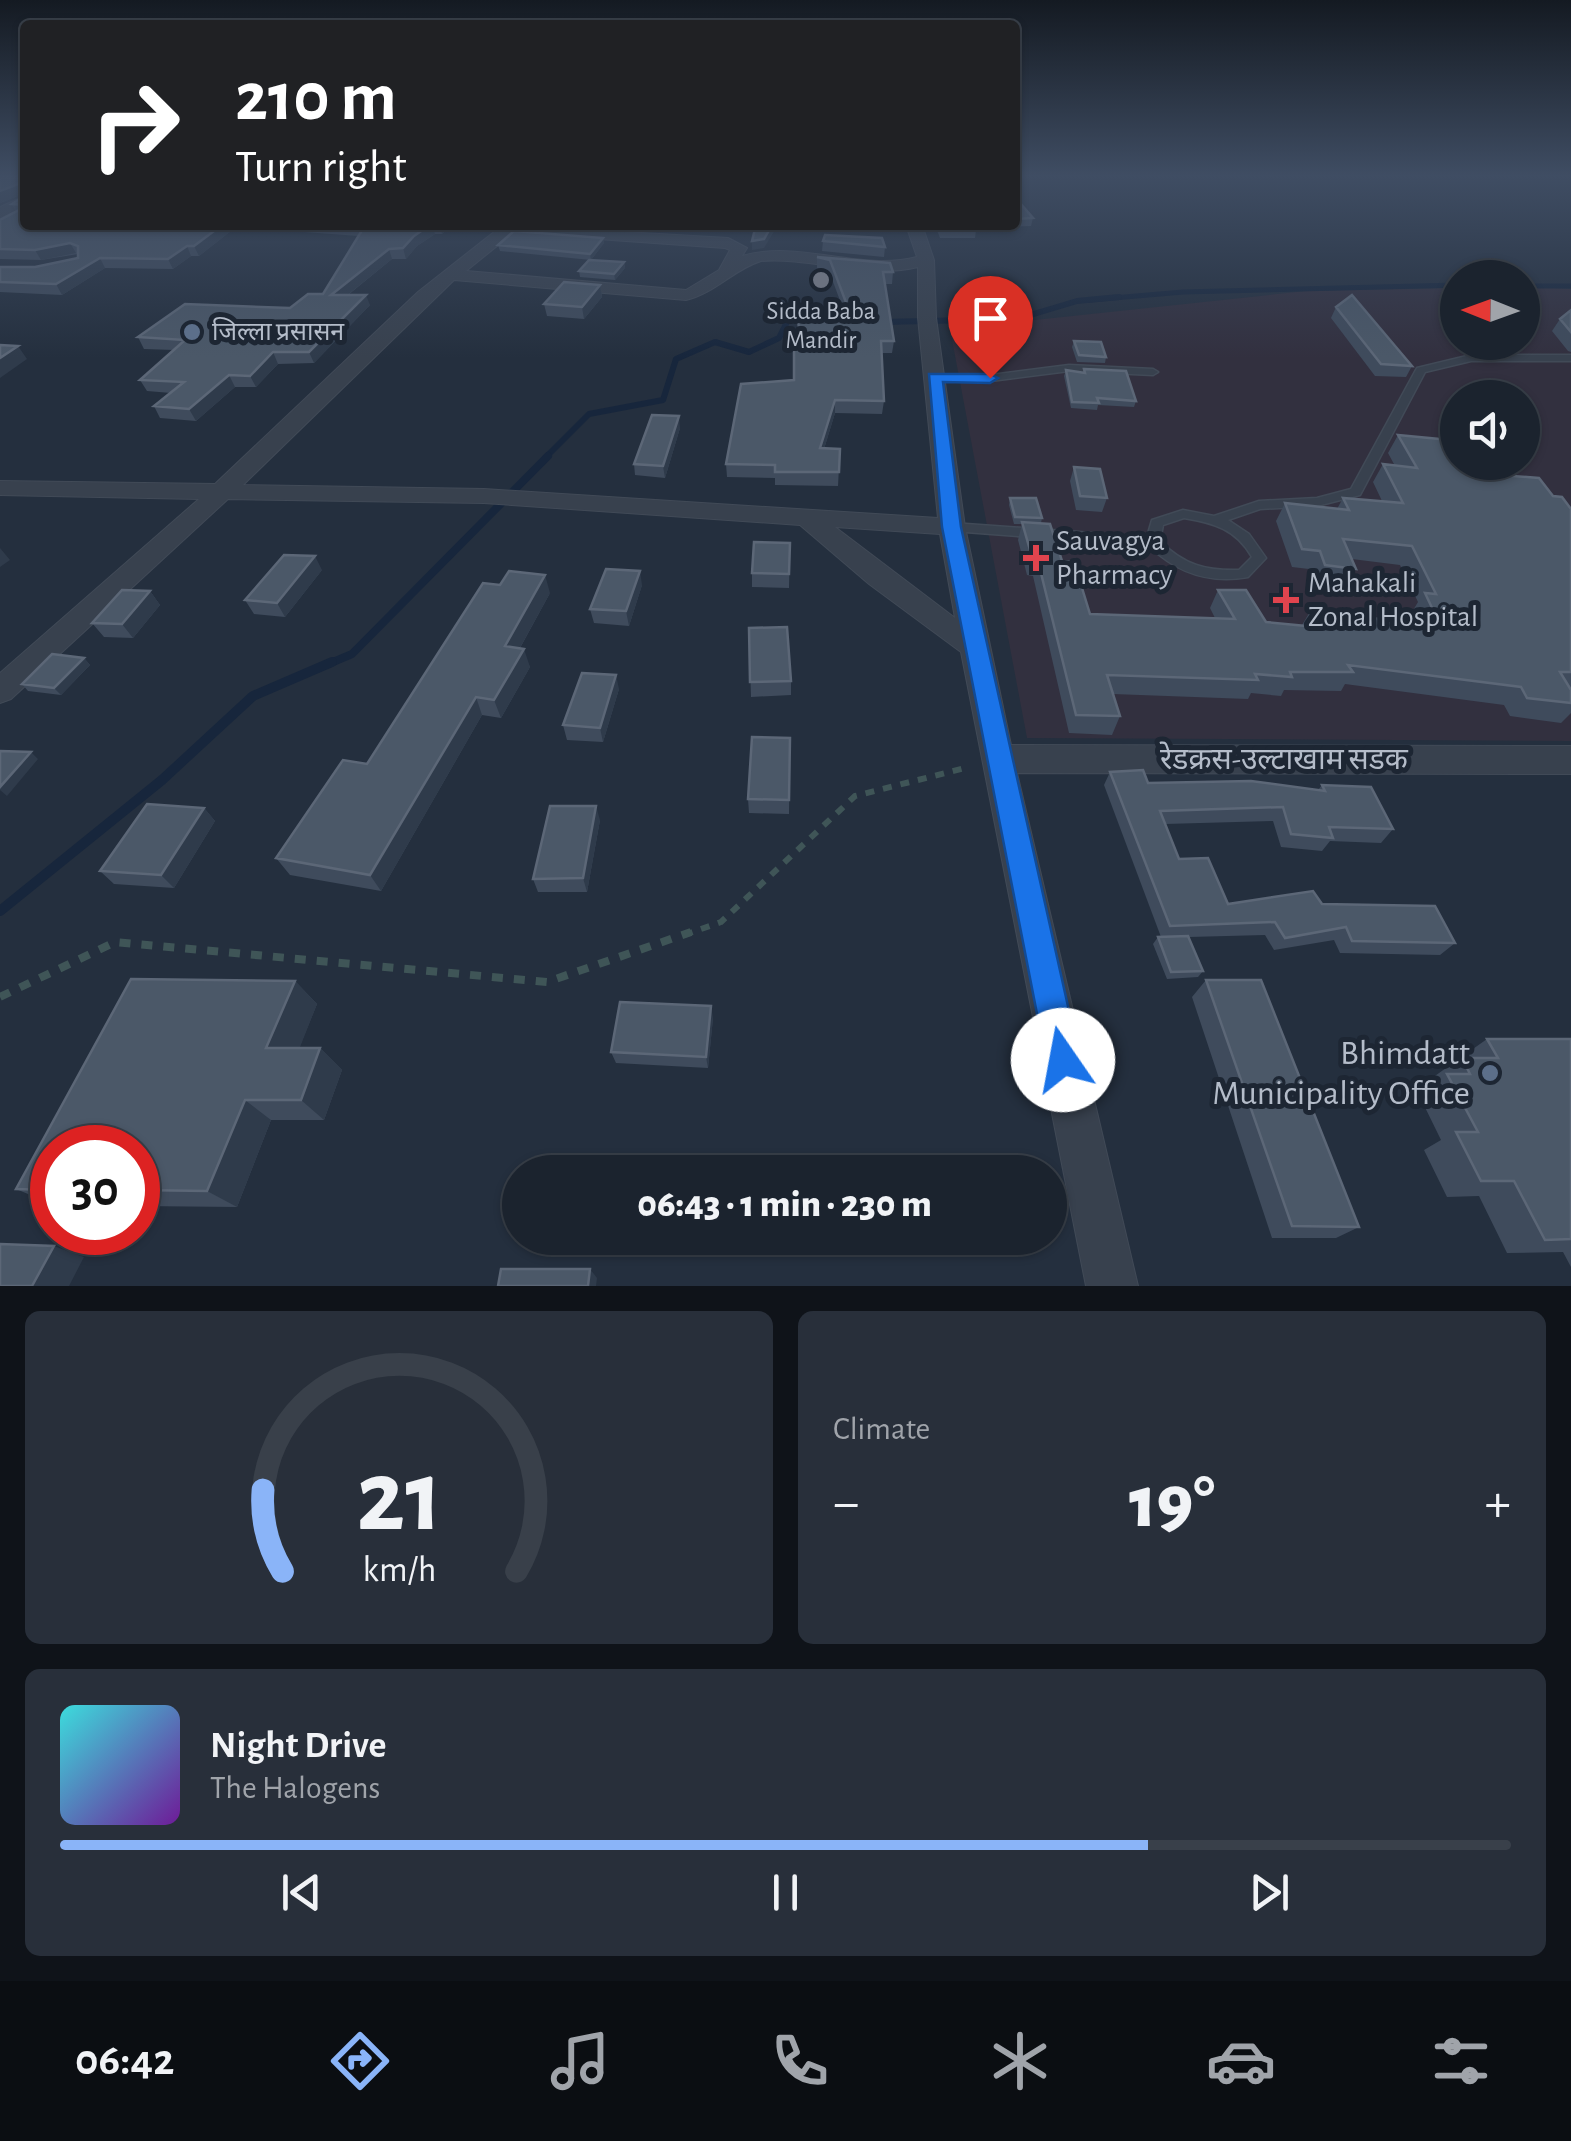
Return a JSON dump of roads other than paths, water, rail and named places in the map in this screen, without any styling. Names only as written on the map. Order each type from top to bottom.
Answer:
[{"type":"street","points":[[0,692],[222,492],[450,275],[497,237]]},
{"type":"street","points":[[450,275],[686,295],[704,290],[739,248],[728,243],[652,237]]},
{"type":"street","points":[[918,237],[926,260],[928,324],[952,527],[997,760],[1112,1286]]},
{"type":"street","points":[[726,268],[767,255],[898,266],[926,260]]},
{"type":"street","points":[[0,488],[484,496],[952,527]]},
{"type":"street","points":[[808,518],[879,578],[974,646]]},
{"type":"street","name":"रेडक्रस-उल्टाखाम सडक","points":[[997,760],[1571,760]]},
{"type":"lane","points":[[1218,519],[1259,505],[1317,502],[1356,492],[1421,370],[1471,358],[1571,358]]},
{"type":"lane","points":[[934,378],[990,378],[1070,368],[1153,372]]},
{"type":"lane","points":[[952,527],[1153,542],[1173,564],[1209,577],[1243,574],[1258,558],[1248,536],[1218,519],[1183,514],[1157,523],[1153,542]]},
{"type":"waterway","points":[[1090,300],[1183,292],[1440,285]]},
{"type":"waterway","points":[[1540,286],[1571,286]]},
{"type":"waterway","points":[[881,322],[1017,319],[1077,301],[1119,297]]},
{"type":"waterway","points":[[545,458],[589,414],[663,400],[676,359],[715,342],[749,352],[779,338],[789,318],[814,311],[840,317]]},
{"type":"waterway","points":[[326,665],[352,654],[548,456]]},
{"type":"waterway","points":[[0,911],[162,780],[253,696],[332,662]]},
{"type":"place","name":"Sidda Baba Mandir","points":[[821,280]]},
{"type":"place","name":"जिल्ला प्रसासन","points":[[192,332]]},
{"type":"place","name":"Sauvagya Pharmacy","points":[[1036,558]]},
{"type":"place","name":"Mahakali Zonal Hospital","points":[[1286,600]]},
{"type":"place","name":"Bhimdatt Municipality Office","points":[[1490,1073]]}]
